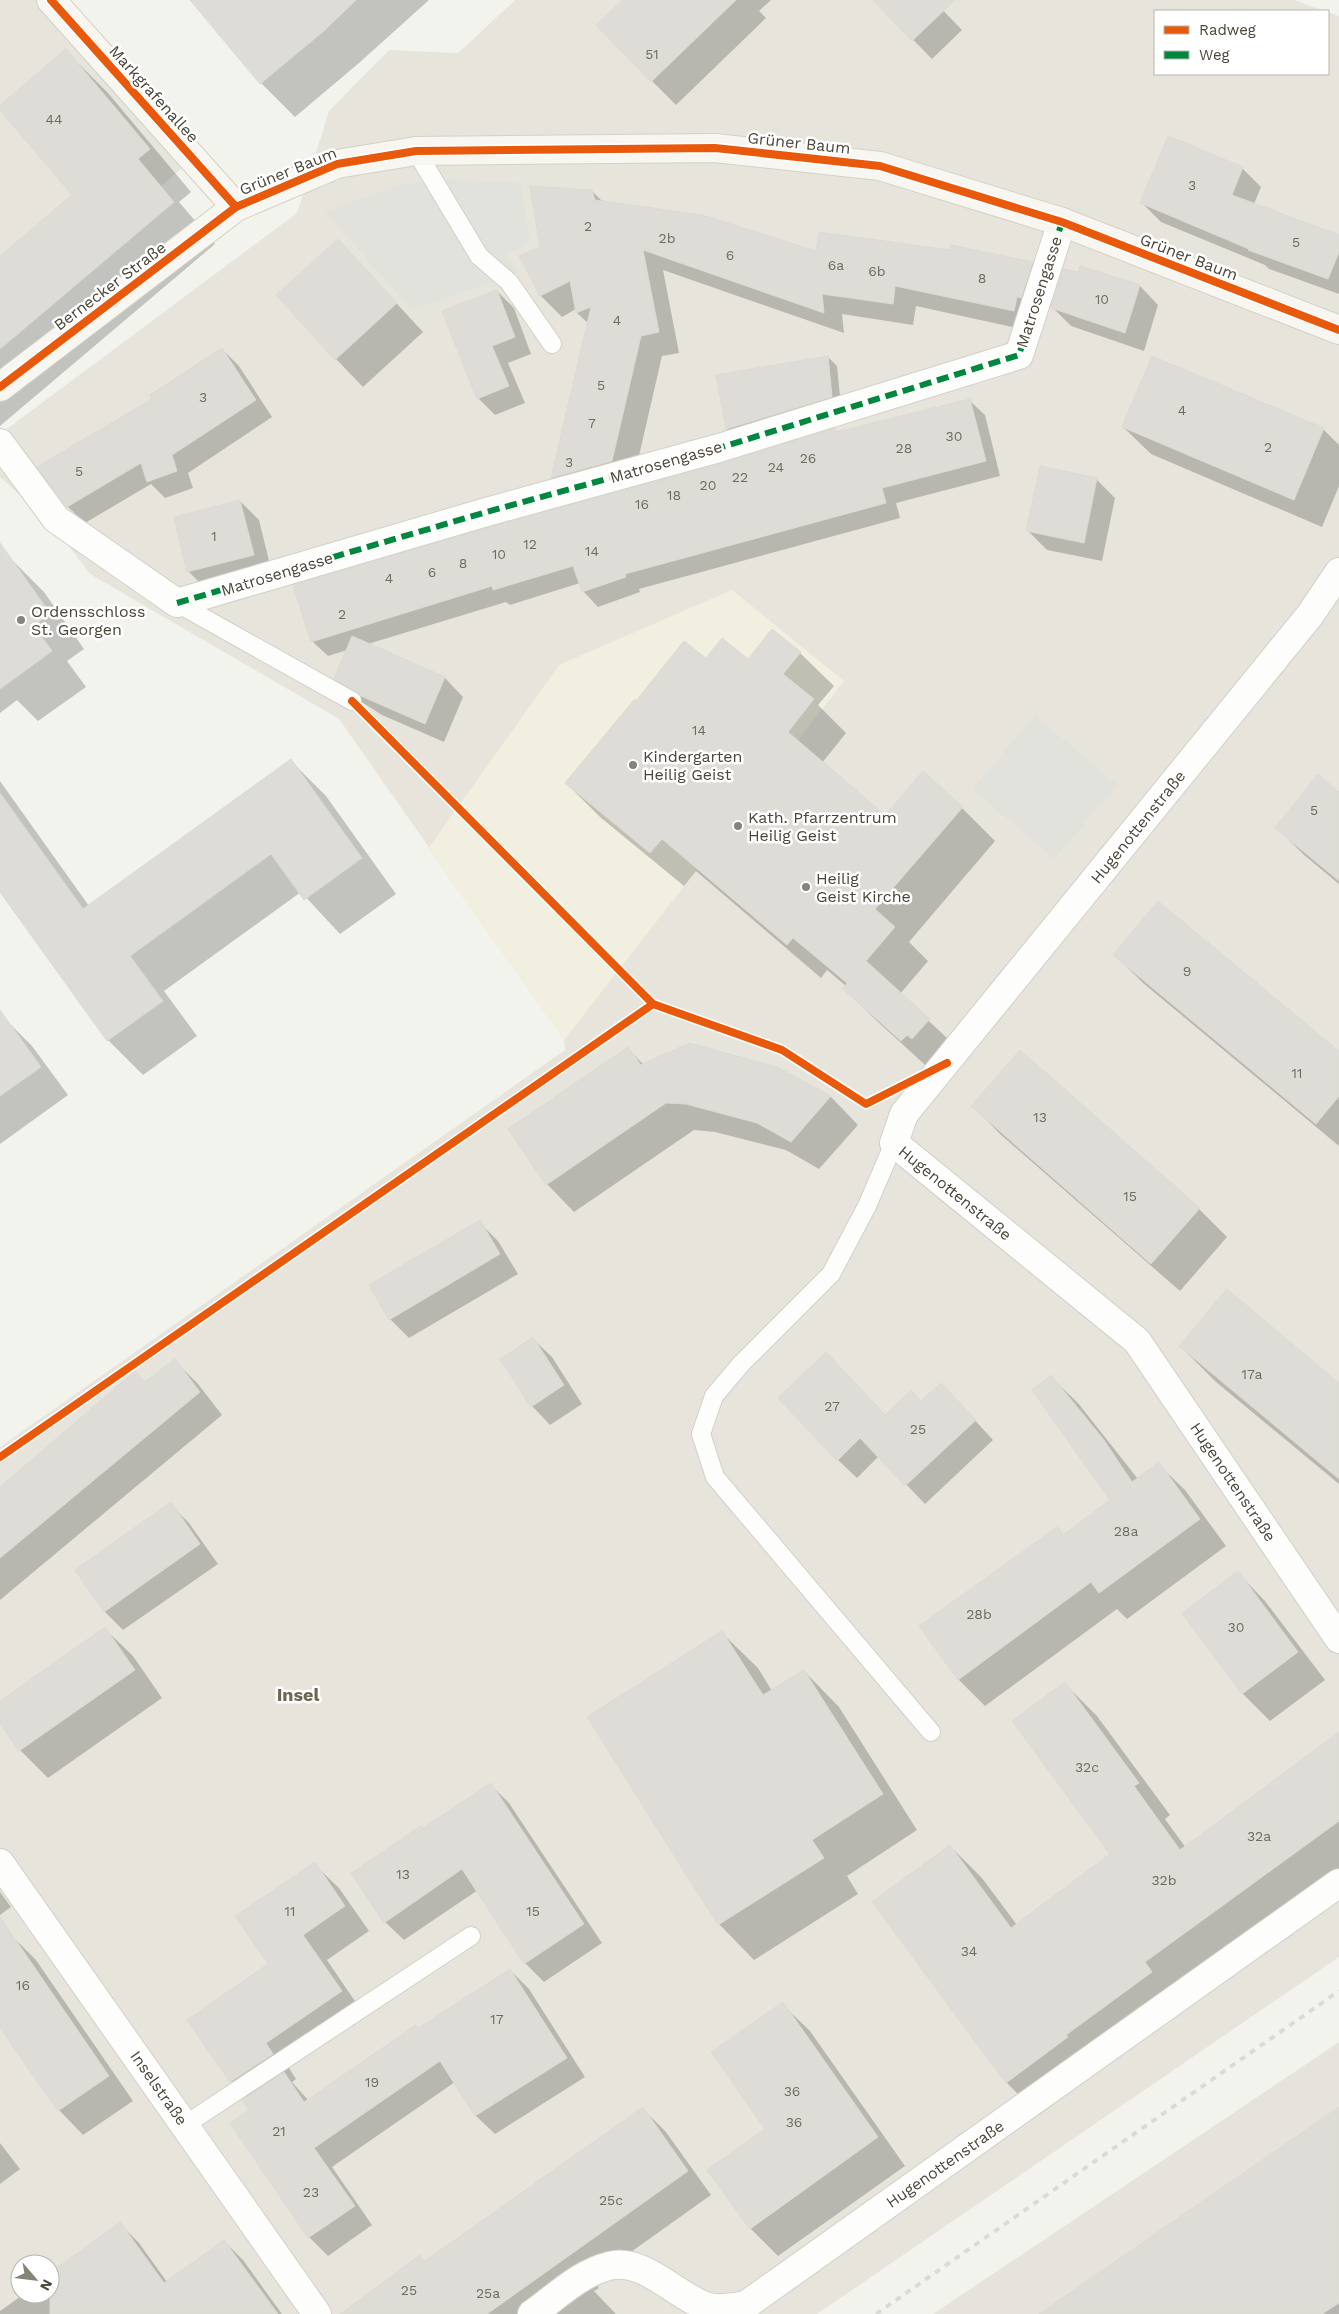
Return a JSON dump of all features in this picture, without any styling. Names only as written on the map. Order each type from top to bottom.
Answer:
[{"type":"street","name":"Markgrafenallee","points":[[51,0],[236,207]]},
{"type":"street","name":"Grüner Baum","points":[[236,207],[337,164],[416,151],[715,148],[880,166],[1062,222],[1339,330]]},
{"type":"street","name":"Bernecker Straße","points":[[0,388],[236,207]]},
{"type":"street","name":"Matrosengasse","points":[[177,604],[483,513],[719,448],[1020,355],[1062,222]]},
{"type":"street","points":[[0,443],[56,519],[177,604]]},
{"type":"street","name":"Hugenottenstraße","points":[[1339,572],[1310,616],[904,1114],[894,1143],[1137,1341],[1339,1639]]},
{"type":"street","name":"Inselstraße","points":[[2,1868],[318,2314]]},
{"type":"street","name":"Hugenottenstraße","points":[[532,2314],[584,2276],[610,2266],[630,2264],[706,2307],[725,2309],[746,2305],[1339,1883]]},
{"type":"lane","points":[[416,151],[479,256],[509,282],[552,344]]},
{"type":"lane","points":[[177,604],[352,701]]},
{"type":"lane","points":[[894,1143],[867,1206],[831,1274],[741,1364],[714,1396],[701,1434],[715,1477],[932,1732]]},
{"type":"lane","points":[[185,2125],[471,1936]]},
{"type":"shaded area","points":[[0,0],[51,0],[184,166],[0,331]]},
{"type":"shaded area","points":[[515,0],[1294,0],[1322,10],[1154,10],[1154,75],[1329,75],[1329,12],[1339,16],[1339,1957],[817,2314],[0,2314],[0,1447],[565,1050],[564,1040],[339,719],[90,574],[53,526],[0,477],[0,434],[297,213],[329,111],[389,50],[458,53]]},
{"type":"shaded area","points":[[441,179],[521,183],[530,243],[508,255],[518,273],[412,310],[325,212],[395,186]]},
{"type":"shaded area","name":"Kindergarten Heilig Geist","points":[[732,590],[844,681],[564,1040],[428,849],[559,665]]},
{"type":"shaded area","points":[[1035,715],[1118,785],[1054,859],[972,789]]},
{"type":"shaded area","points":[[1339,2042],[1339,2314],[933,2314]]},
{"type":"building","points":[[190,0],[356,0],[325,30],[260,84]]},
{"type":"building","points":[[623,0],[736,0],[651,82],[596,25]]},
{"type":"building","points":[[873,0],[955,0],[912,41]]},
{"type":"building","points":[[66,49],[150,149],[138,159],[174,202],[0,349],[0,256],[72,195],[0,110],[0,105]]},
{"type":"building","points":[[1168,136],[1243,167],[1232,195],[1339,235],[1339,252],[1328,279],[1248,250],[1140,203]]},
{"type":"building","points":[[530,186],[592,190],[595,200],[702,215],[816,251],[819,232],[950,250],[951,245],[1033,262],[1021,298],[1017,297],[1014,311],[895,286],[893,304],[822,294],[824,313],[643,250],[659,332],[641,336],[612,461],[551,478],[591,307],[576,313],[570,281],[540,296],[519,256],[540,247]]},
{"type":"building","points":[[338,239],[397,303],[335,360],[276,295]]},
{"type":"building","points":[[1080,266],[1140,285],[1125,333],[1051,308],[1063,269],[1078,272]]},
{"type":"building","points":[[497,290],[515,337],[492,346],[509,386],[477,399],[442,311]]},
{"type":"building","points":[[222,348],[256,400],[172,455],[177,471],[147,482],[141,463],[67,507],[37,467],[152,399],[150,395]]},
{"type":"building","points":[[828,356],[832,397],[726,429],[716,375]]},
{"type":"building","points":[[1152,356],[1324,428],[1294,500],[1122,427]]},
{"type":"building","points":[[970,399],[986,461],[882,488],[886,503],[625,574],[626,577],[582,592],[573,566],[493,590],[492,586],[311,642],[293,585],[487,528],[724,463],[835,428],[836,432]]},
{"type":"building","points":[[1040,466],[1097,478],[1084,543],[1026,531]]},
{"type":"building","points":[[240,500],[254,555],[187,572],[174,517]]},
{"type":"building","name":"Ordensschloss St. Georgen","points":[[0,543],[50,613],[34,626],[52,651],[0,689]]},
{"type":"building","points":[[772,629],[801,652],[783,674],[814,699],[788,732],[885,815],[923,771],[963,807],[875,909],[895,927],[866,961],[930,1019],[912,1039],[907,1035],[901,1041],[843,989],[847,983],[793,938],[787,945],[662,839],[650,853],[565,783],[634,700],[636,701],[684,641],[706,658],[722,638],[748,659]]},
{"type":"building","points":[[352,636],[445,677],[425,724],[361,696],[334,679]]},
{"type":"building","points":[[291,759],[362,858],[304,900],[271,854],[130,956],[163,1001],[107,1041],[0,892],[0,793],[83,909]]},
{"type":"building","points":[[1318,774],[1339,792],[1339,881],[1275,828]]},
{"type":"building","points":[[1158,901],[1339,1051],[1339,1096],[1316,1124],[1113,955]]},
{"type":"building","points":[[0,1010],[41,1067],[0,1096]]},
{"type":"building","points":[[689,1043],[777,1067],[831,1096],[791,1142],[757,1123],[686,1104],[666,1103],[546,1185],[508,1129],[628,1047],[641,1065]]},
{"type":"building","points":[[1020,1050],[1200,1208],[1151,1264],[971,1106]]},
{"type":"building","points":[[480,1220],[500,1254],[389,1320],[369,1285]]},
{"type":"building","points":[[1227,1289],[1339,1383],[1339,1479],[1179,1346]]},
{"type":"building","points":[[533,1337],[564,1385],[531,1407],[500,1359]]},
{"type":"building","points":[[826,1352],[885,1415],[911,1390],[921,1401],[941,1383],[976,1420],[905,1486],[860,1438],[837,1461],[778,1398]]},
{"type":"building","points":[[175,1359],[200,1392],[0,1558],[0,1487],[135,1371],[145,1382]]},
{"type":"building","points":[[1051,1375],[1104,1440],[1132,1482],[1159,1462],[1200,1519],[1099,1593],[1091,1582],[958,1680],[919,1626],[1057,1527],[1063,1535],[1110,1500],[1032,1390]]},
{"type":"building","points":[[171,1502],[200,1544],[104,1612],[75,1570]]},
{"type":"building","points":[[1238,1571],[1298,1652],[1242,1694],[1182,1613]]},
{"type":"building","points":[[105,1627],[135,1670],[19,1751],[0,1724],[0,1701]]},
{"type":"building","points":[[722,1631],[763,1695],[804,1670],[883,1794],[812,1840],[824,1858],[718,1925],[587,1717]]},
{"type":"building","points":[[1065,1682],[1139,1783],[1134,1786],[1180,1850],[1339,1732],[1339,1821],[1145,1962],[1152,1972],[1066,2035],[1068,2037],[1006,2083],[872,1902],[950,1845],[1011,1928],[1110,1854],[1012,1721]]},
{"type":"building","points":[[491,1783],[584,1924],[524,1964],[462,1869],[384,1923],[351,1873],[421,1826],[423,1828]]},
{"type":"building","points":[[315,1862],[345,1906],[303,1935],[342,1991],[266,2043],[273,2054],[230,2082],[187,2020],[268,1964],[235,1916]]},
{"type":"building","points":[[0,1917],[109,2076],[58,2111],[0,2028]]},
{"type":"building","points":[[510,1969],[567,2058],[475,2116],[440,2061],[314,2148],[355,2206],[308,2238],[230,2123],[249,2110],[242,2100],[284,2072],[304,2102],[416,2025],[418,2028]]},
{"type":"building","points":[[783,2002],[878,2137],[750,2229],[707,2170],[765,2129],[711,2052]]},
{"type":"building","points":[[643,2107],[688,2171],[487,2314],[340,2314],[420,2255],[425,2261]]},
{"type":"building","points":[[1339,2107],[1339,2303],[1322,2314],[1039,2314]]},
{"type":"building","points":[[120,2222],[164,2283],[224,2240],[278,2314],[50,2314],[50,2304],[60,2304],[60,2266]]},
{"type":"railway","points":[[876,2314],[1339,1991]]},
{"type":"marked path","points":[[177,603],[483,513],[719,448],[1019,355],[1062,222]]},
{"type":"cycle path","points":[[51,0],[236,207]]},
{"type":"cycle path","points":[[0,387],[236,207],[337,164],[416,151],[715,148],[880,166],[1062,222],[1339,330]]},
{"type":"cycle path","points":[[352,701],[653,1004],[782,1050],[866,1104],[947,1063]]},
{"type":"cycle path","points":[[0,1457],[653,1004]]},
{"type":"place","name":"Ordensschloss St. Georgen","points":[[21,620]]},
{"type":"place","name":"Kindergarten Heilig Geist","points":[[633,765]]},
{"type":"place","name":"Kath. Pfarrzentrum Heilig Geist","points":[[738,826]]},
{"type":"place","name":"Heilig Geist Kirche","points":[[806,887]]},
{"type":"district","name":"Insel","points":[[298,1694]]}]
